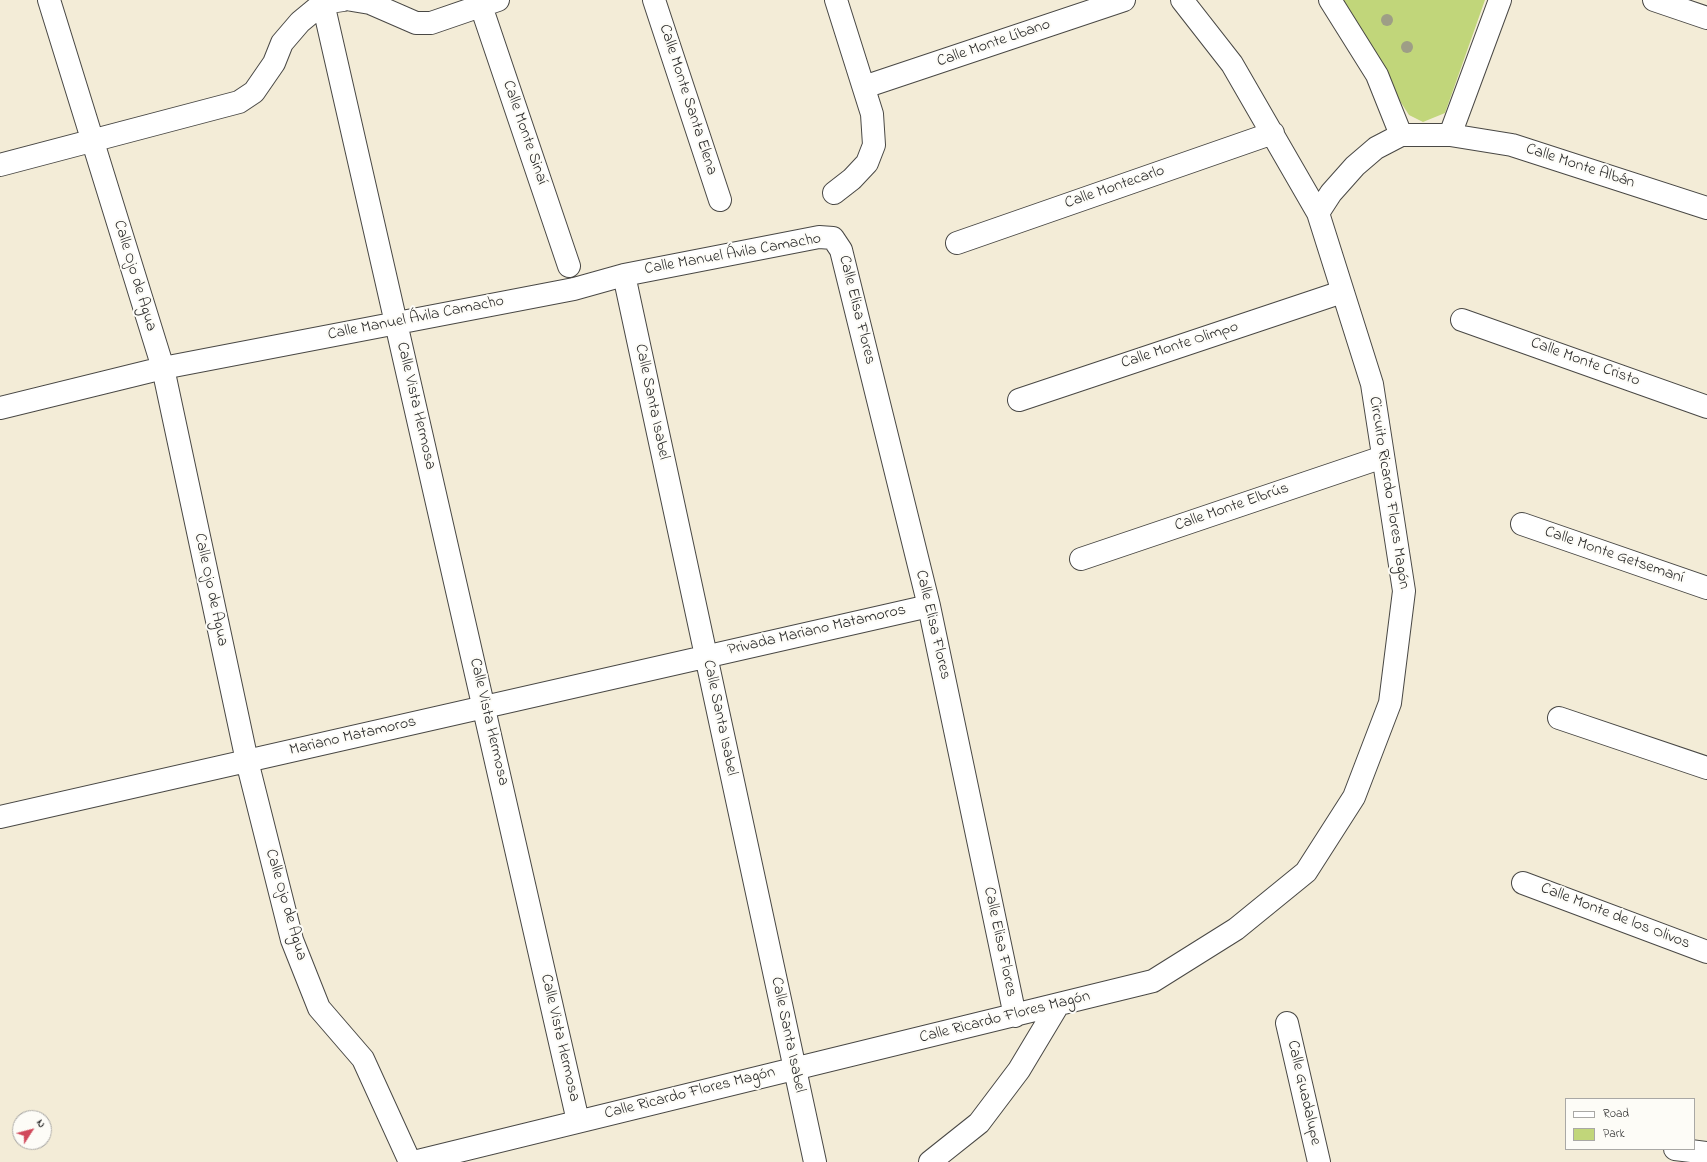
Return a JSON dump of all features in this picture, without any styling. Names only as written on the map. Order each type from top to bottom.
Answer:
[{"type":"street","name":"Calle Ojo de Agua","points":[[49,0],[162,368],[246,761],[292,940],[319,1008],[363,1060],[410,1162]]},
{"type":"street","points":[[352,0],[370,3],[416,23],[431,23],[486,2]]},
{"type":"street","name":"Calle Monte Santa Elena","points":[[654,0],[720,200]]},
{"type":"street","points":[[834,193],[852,179],[867,163],[874,145],[872,114],[836,0]]},
{"type":"street","name":"Calle Monte Líbano","points":[[864,87],[1124,0]]},
{"type":"street","name":"Circuito Ricardo Flores Magón","points":[[1153,981],[1236,929],[1306,872],[1354,797],[1390,703],[1404,592],[1372,384],[1318,213],[1232,64],[1182,0]]},
{"type":"street","points":[[1330,0],[1377,75],[1401,135]]},
{"type":"street","points":[[1450,136],[1500,0]]},
{"type":"street","points":[[1654,0],[1707,18]]},
{"type":"street","points":[[0,165],[239,102],[254,92],[274,63],[282,43],[300,22],[333,2]]},
{"type":"street","name":"Calle Vista Hermosa","points":[[333,2],[396,323],[485,707],[578,1121]]},
{"type":"street","name":"Calle Monte Sinaí","points":[[486,2],[569,266]]},
{"type":"street","name":"Calle Montecarlo","points":[[957,243],[1273,133]]},
{"type":"street","name":"Calle Monte Albán","points":[[1318,213],[1331,193],[1355,166],[1376,148],[1401,135],[1450,136],[1512,145],[1707,208]]},
{"type":"street","name":"Calle Manuel Ávila Camacho","points":[[0,408],[162,368],[574,288],[624,275],[819,237],[833,238]]},
{"type":"street","name":"Calle Elisa Flores","points":[[833,238],[842,250],[929,606],[1015,1016]]},
{"type":"street","name":"Calle Santa Isabel","points":[[624,275],[815,1162]]},
{"type":"street","name":"Calle Monte Olimpo","points":[[1019,400],[1342,292]]},
{"type":"street","name":"Calle Monte Cristo","points":[[1462,320],[1707,407]]},
{"type":"street","name":"Calle Monte Elbrús","points":[[1081,559],[1383,456]]},
{"type":"street","name":"Calle Monte Getsemaní","points":[[1522,524],[1707,588]]},
{"type":"street","name":"Privada Mariano Matamoros","points":[[706,656],[929,606]]},
{"type":"street","name":"Mariano Matamoros","points":[[0,817],[706,656]]},
{"type":"street","points":[[1559,718],[1707,768]]},
{"type":"street","name":"Calle Monte de los Olivos","points":[[1523,882],[1707,952]]},
{"type":"street","name":"Calle Ricardo Flores Magón","points":[[414,1162],[1153,981]]},
{"type":"street","points":[[930,1162],[979,1123],[1019,1070],[1058,1005]]},
{"type":"street","name":"Calle Guadalupe","points":[[1288,1024],[1319,1162]]},
{"type":"street","points":[[1683,1150],[1707,1153]]},
{"type":"green space","points":[[1335,0],[1485,0],[1445,113],[1423,122],[1409,115]]}]
